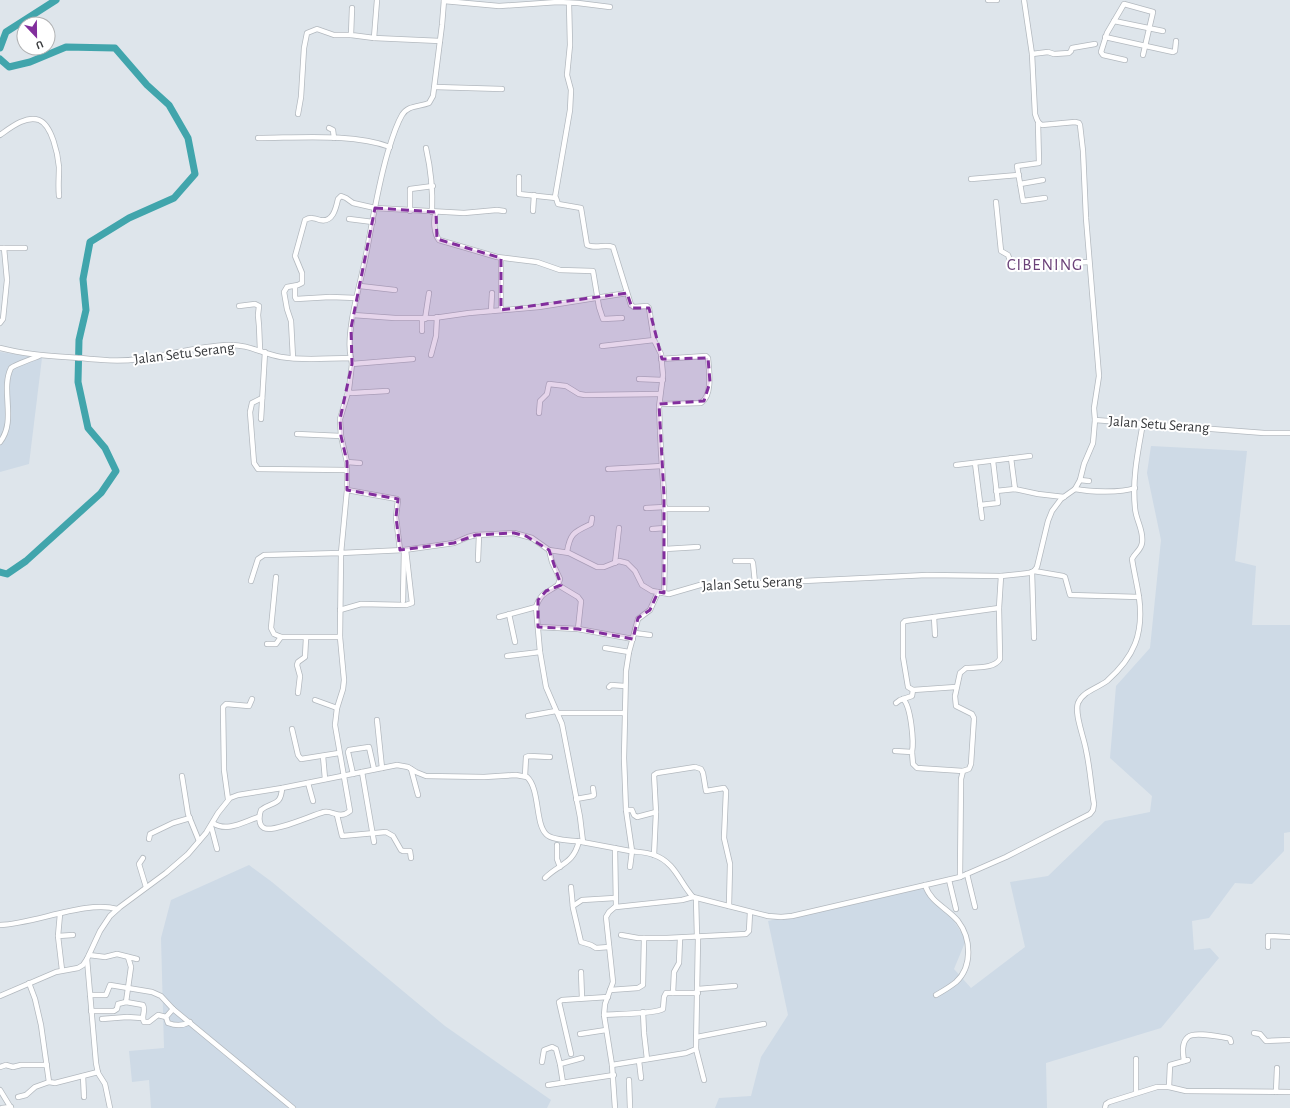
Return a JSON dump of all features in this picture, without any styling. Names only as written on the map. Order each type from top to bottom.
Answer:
[{"type":"street","points":[[374,38],[377,0]]},
{"type":"street","points":[[988,0],[997,0]]},
{"type":"street","points":[[1024,0],[1032,54],[1035,114],[1038,122],[1039,163],[1017,166],[1023,201],[1045,198]]},
{"type":"street","points":[[282,788],[279,800],[276,803],[262,809],[259,816],[261,826],[268,829],[287,825],[326,812],[337,815],[350,812],[335,725],[337,708],[343,689],[344,680],[340,637],[340,610],[341,553],[347,490],[347,462],[341,436],[340,419],[348,392],[352,364],[350,353],[353,315],[380,182],[390,147],[404,113],[411,107],[430,102],[433,96],[444,1],[499,6],[566,2],[610,7]]},
{"type":"street","points":[[566,2],[570,45],[567,75],[571,90],[570,110],[555,197],[558,204],[581,208],[588,246],[608,246],[614,248],[632,306],[649,307],[654,340],[660,350],[663,380],[660,394],[660,404],[665,508],[664,593]]},
{"type":"street","points":[[1125,60],[1102,55],[1101,52],[1105,37],[1125,2],[1153,12],[1148,28],[1143,55]]},
{"type":"street","points":[[351,35],[352,8]]},
{"type":"street","points":[[1114,21],[1163,31]]},
{"type":"street","points":[[298,114],[301,97],[304,48],[307,33],[317,29],[334,35],[440,40]]},
{"type":"street","points":[[1105,37],[1173,52],[1175,51],[1176,41]]},
{"type":"street","points":[[1032,54],[1048,52],[1054,54],[1069,53],[1074,47],[1095,44]]},
{"type":"street","points":[[435,87],[502,89]]},
{"type":"street","points":[[0,136],[9,128],[18,123],[35,120],[43,123],[56,147],[59,168],[59,196]]},
{"type":"street","points":[[1038,122],[1044,125],[1075,122],[1080,124],[1083,151],[1084,202],[1099,376],[1094,408],[1095,420]]},
{"type":"street","points":[[329,128],[333,130],[334,138]]},
{"type":"street","points":[[258,138],[334,138],[371,141],[390,147]]},
{"type":"street","points":[[426,148],[431,169],[434,217],[436,236],[438,239],[501,258],[537,262],[560,270],[592,271],[594,272],[597,298],[603,320],[622,318]]},
{"type":"street","points":[[971,179],[1019,175]]},
{"type":"street","points":[[518,176],[518,194],[555,197]]},
{"type":"street","points":[[1020,184],[1043,180]]},
{"type":"street","points":[[410,210],[410,189],[433,186]]},
{"type":"street","points":[[533,211],[534,195]]},
{"type":"street","points":[[293,358],[291,321],[284,292],[286,288],[301,284],[303,281],[302,273],[295,256],[305,220],[310,218],[325,220],[330,218],[335,212],[338,198],[341,196],[353,203],[375,208],[464,213],[497,210],[504,211]]},
{"type":"street","points":[[996,202],[1001,251],[1008,255],[1013,266],[1089,262]]},
{"type":"street","points":[[349,219],[373,222]]},
{"type":"street","points":[[0,323],[3,321],[7,280],[2,248],[25,248]]},
{"type":"street","points":[[501,258],[501,310]]},
{"type":"street","points":[[295,286],[295,297],[297,299],[330,297],[357,298]]},
{"type":"street","points":[[360,286],[395,290]]},
{"type":"street","points":[[491,311],[492,293]]},
{"type":"street","points":[[422,331],[429,294]]},
{"type":"street","points":[[353,315],[424,319],[462,313],[539,307],[628,294]]},
{"type":"street","points":[[239,306],[255,304],[259,306],[258,315],[262,351],[261,419]]},
{"type":"street","points":[[431,355],[436,336],[437,318]]},
{"type":"street","points":[[602,346],[654,340]]},
{"type":"street","name":"Jalan Setu Serang","points":[[0,348],[59,357],[124,360],[139,359],[193,349],[230,345],[249,347],[280,357],[351,358]]},
{"type":"street","points":[[0,442],[6,428],[2,392],[3,381],[11,367],[41,355]]},
{"type":"street","points":[[660,404],[701,403],[706,398],[710,382],[708,358],[706,356],[661,359]]},
{"type":"street","points":[[352,364],[412,359]]},
{"type":"street","points":[[639,379],[663,380]]},
{"type":"street","points":[[539,413],[540,401],[547,394],[549,384],[566,386],[579,394],[585,395],[660,394]]},
{"type":"street","points":[[348,392],[387,391]]},
{"type":"street","points":[[262,398],[252,403],[250,412],[254,463],[258,469],[347,470]]},
{"type":"street","name":"Jalan Setu Serang","points":[[251,581],[258,559],[264,555],[403,550],[454,543],[468,537],[478,535],[519,533],[532,538],[549,550],[567,552],[597,567],[604,567],[622,561],[627,563],[634,571],[644,587],[658,592],[672,594],[700,585],[926,575],[1001,576],[1033,572],[1037,567],[1050,514],[1064,496],[1075,489],[1080,480],[1084,464],[1093,443],[1095,420],[1264,433],[1290,433]]},
{"type":"street","points":[[615,1108],[614,1076],[604,1015],[605,1004],[613,982],[612,956],[609,948],[606,917],[609,912],[616,907],[695,898],[774,917],[792,916],[960,877],[1006,857],[1090,814],[1093,810],[1094,804],[1086,750],[1078,715],[1079,702],[1085,694],[1106,681],[1133,651],[1136,644],[1140,622],[1139,597],[1132,559],[1141,546],[1143,534],[1135,511],[1135,488],[1136,461],[1144,423]]},
{"type":"street","points":[[297,434],[341,436]]},
{"type":"street","points":[[956,465],[1030,456]]},
{"type":"street","points":[[1011,458],[1015,489]]},
{"type":"street","points":[[980,505],[998,503],[993,460]]},
{"type":"street","points":[[347,462],[360,463]]},
{"type":"street","points":[[975,463],[982,518]]},
{"type":"street","points":[[608,469],[662,466]]},
{"type":"street","points":[[1080,480],[1090,481]]},
{"type":"street","points":[[1075,489],[1087,491],[1124,491],[1135,488]]},
{"type":"street","points":[[996,491],[1015,489],[1038,494],[1064,496]]},
{"type":"street","points":[[340,610],[361,604],[412,603],[396,517],[398,500],[347,490]]},
{"type":"street","points":[[646,508],[707,509]]},
{"type":"street","points":[[567,552],[571,537],[583,527],[591,524],[592,518]]},
{"type":"street","points":[[615,563],[619,528]]},
{"type":"street","points":[[652,529],[665,528]]},
{"type":"street","points":[[478,535],[478,560]]},
{"type":"street","points":[[665,549],[698,547]]},
{"type":"street","points":[[403,550],[403,600]]},
{"type":"street","points":[[545,878],[553,870],[560,867],[573,856],[581,842],[576,799],[565,736],[562,724],[546,687],[540,652],[536,607],[538,600],[543,593],[558,585],[560,579],[552,562],[549,550]]},
{"type":"street","points":[[735,561],[752,561],[755,583]]},
{"type":"street","points":[[1034,638],[1033,572],[1065,577],[1070,595],[1139,597]]},
{"type":"street","points":[[903,699],[907,705],[911,731],[913,764],[915,768],[963,771],[969,769],[971,764],[974,718],[972,714],[956,706],[954,701],[956,687],[960,672],[962,670],[966,668],[992,666],[1000,659],[999,608],[1001,576]]},
{"type":"street","points":[[276,577],[271,628],[274,634],[281,637],[340,637]]},
{"type":"street","points":[[558,585],[578,597],[581,601],[578,628]]},
{"type":"street","points":[[630,866],[632,851],[626,810],[624,765],[625,686],[629,652],[638,619],[647,614],[650,610],[658,592]]},
{"type":"street","points":[[499,617],[536,607]]},
{"type":"street","points":[[956,687],[913,690],[908,686],[903,658],[903,623],[999,608]]},
{"type":"street","points":[[509,614],[515,642]]},
{"type":"street","points":[[934,617],[936,635]]},
{"type":"street","points":[[538,627],[578,628],[633,639]]},
{"type":"street","points":[[635,633],[650,635]]},
{"type":"street","points":[[268,644],[276,644],[281,637]]},
{"type":"street","points":[[298,694],[300,676],[297,665],[298,662],[304,657],[306,638]]},
{"type":"street","points":[[605,648],[629,652]]},
{"type":"street","points":[[507,656],[540,652]]},
{"type":"street","points":[[609,687],[611,685],[625,686]]},
{"type":"street","points":[[896,703],[912,696],[913,690]]},
{"type":"street","points":[[228,799],[224,770],[223,706],[226,704],[249,706],[252,699]]},
{"type":"street","points":[[315,700],[337,708]]},
{"type":"street","points":[[528,716],[557,712],[624,713]]},
{"type":"street","points":[[377,720],[382,768]]},
{"type":"street","points":[[292,729],[301,759],[339,753]]},
{"type":"street","points":[[353,774],[348,752],[350,750],[369,747],[374,769]]},
{"type":"street","points":[[895,751],[912,752]]},
{"type":"street","points":[[323,756],[325,779]]},
{"type":"street","points":[[525,776],[526,757],[550,757]]},
{"type":"street","points":[[0,996],[62,970],[78,968],[83,965],[100,931],[117,909],[178,863],[199,841],[228,799],[238,795],[282,788],[397,765],[404,765],[419,774],[426,776],[525,776],[530,780],[533,788],[539,816],[545,834],[558,839],[654,855],[666,861],[673,868],[695,898],[698,991],[698,1037],[696,1049],[704,1080]]},
{"type":"street","points":[[654,855],[656,812],[653,777],[655,774],[698,768],[701,769],[706,791],[726,789],[724,838],[730,864],[729,906]]},
{"type":"street","points":[[411,769],[418,795]]},
{"type":"street","points":[[960,877],[961,779],[963,771]]},
{"type":"street","points":[[362,772],[374,842]]},
{"type":"street","points":[[182,776],[190,818],[199,841]]},
{"type":"street","points":[[308,783],[312,801]]},
{"type":"street","points":[[576,799],[594,795],[592,788]]},
{"type":"street","points":[[626,810],[632,810],[634,815],[637,817],[656,812]]},
{"type":"street","points":[[337,815],[341,834],[343,836],[373,832],[386,832],[396,840],[401,850],[410,851],[411,858]]},
{"type":"street","points":[[212,824],[223,828],[259,816]]},
{"type":"street","points":[[149,839],[150,834],[165,826],[190,818]]},
{"type":"street","points":[[212,824],[217,850]]},
{"type":"street","points":[[557,845],[557,859],[560,867]]},
{"type":"street","points":[[615,848],[616,907]]},
{"type":"street","points":[[144,858],[139,864],[146,887]]},
{"type":"street","points":[[967,874],[975,907]]},
{"type":"street","points":[[949,880],[956,909]]},
{"type":"street","points":[[925,885],[929,895],[957,921],[965,935],[968,946],[966,964],[960,978],[952,986],[936,995]]},
{"type":"street","points":[[571,887],[573,906],[581,942],[596,948],[609,948]]},
{"type":"street","points":[[573,906],[582,900],[615,898]]},
{"type":"street","points":[[0,926],[94,908],[117,909]]},
{"type":"street","points":[[621,935],[644,938],[680,938],[746,934],[748,931],[750,912]]},
{"type":"street","points":[[60,914],[58,936],[62,970]]},
{"type":"street","points":[[58,936],[73,935]]},
{"type":"street","points":[[1268,947],[1268,936],[1290,937]]},
{"type":"street","points":[[610,990],[638,988],[644,985],[644,938]]},
{"type":"street","points":[[673,993],[674,972],[679,963],[680,938]]},
{"type":"street","points":[[88,957],[105,957],[117,954],[137,959]]},
{"type":"street","points":[[88,957],[94,1050],[98,1072],[105,1084],[110,1108]]},
{"type":"street","points":[[126,1002],[131,967],[128,957]]},
{"type":"street","points":[[581,972],[582,998]]},
{"type":"street","points":[[29,983],[35,999],[41,1024],[49,1082]]},
{"type":"street","points":[[90,995],[106,995],[110,984],[146,990],[160,996],[173,1009],[293,1108]]},
{"type":"street","points":[[604,1015],[643,1012],[650,1013],[663,1009],[665,994],[735,986]]},
{"type":"street","points":[[571,1054],[563,1025],[559,1002],[562,1000],[608,997]]},
{"type":"street","points":[[91,1011],[114,1011],[118,1004],[126,1002],[143,1006],[145,1011],[142,1018]]},
{"type":"street","points":[[166,1016],[173,1009]]},
{"type":"street","points":[[643,1012],[647,1059]]},
{"type":"street","points":[[102,1019],[123,1017],[142,1018],[146,1022],[152,1021],[158,1015],[166,1016]]},
{"type":"street","points":[[166,1016],[168,1023],[175,1025],[182,1025],[190,1022]]},
{"type":"street","points":[[698,1037],[764,1024]]},
{"type":"street","points":[[580,1034],[606,1030]]},
{"type":"street","points":[[1254,1033],[1261,1034],[1266,1041],[1290,1040]]},
{"type":"street","points":[[1169,1087],[1170,1065],[1186,1061],[1183,1046],[1188,1037],[1191,1035],[1221,1037],[1230,1040],[1231,1042]]},
{"type":"street","points":[[542,1062],[544,1050],[554,1047],[557,1051],[563,1083]]},
{"type":"street","points":[[612,1065],[686,1053],[696,1049]]},
{"type":"street","points":[[560,1064],[582,1058]]},
{"type":"street","points":[[1136,1059],[1136,1093]]},
{"type":"street","points":[[639,1061],[641,1078]]},
{"type":"street","points":[[0,1067],[6,1065],[11,1067],[21,1065],[47,1065]]},
{"type":"street","points":[[1276,1092],[1277,1068]]},
{"type":"street","points":[[18,1097],[26,1095],[35,1087],[49,1082],[55,1083],[98,1072]]},
{"type":"street","points":[[83,1076],[84,1096]]},
{"type":"street","points":[[548,1085],[614,1076]]},
{"type":"street","points":[[629,1080],[630,1108]]},
{"type":"street","points":[[1105,1108],[1106,1104],[1109,1102],[1157,1087],[1169,1087],[1186,1091],[1290,1092]]},
{"type":"street","points":[[0,1090],[11,1108]]},
{"type":"street","points":[[2,1108],[11,1108]]},
{"type":"highlighted area","points":[[375,208],[436,212],[437,239],[501,258],[501,310],[627,293],[632,308],[649,308],[662,359],[708,358],[710,382],[704,401],[659,404],[664,495],[664,593],[658,592],[650,610],[638,618],[633,639],[578,629],[538,627],[538,600],[546,591],[561,585],[549,550],[526,536],[514,533],[476,535],[454,543],[400,550],[396,517],[398,499],[347,490],[347,462],[341,436],[340,419],[352,364],[351,328]]},
{"type":"shaded area","points":[[0,352],[42,358],[29,464],[0,472]]},
{"type":"shaded area","points":[[1151,446],[1247,451],[1235,561],[1256,566],[1252,625],[1290,625],[1290,832],[1284,833],[1284,851],[1252,884],[1235,883],[1209,918],[1192,921],[1194,950],[1210,948],[1219,958],[1161,1028],[1046,1063],[1047,1108],[715,1108],[719,1098],[751,1096],[761,1057],[788,1015],[768,921],[920,886],[950,915],[966,940],[954,969],[971,988],[1025,947],[1010,882],[1048,876],[1105,821],[1150,812],[1152,796],[1110,758],[1116,686],[1150,648],[1161,540],[1147,473]]},
{"type":"shaded area","points":[[249,865],[272,882],[445,1026],[551,1100],[547,1108],[151,1108],[149,1080],[132,1082],[129,1051],[164,1048],[161,938],[171,900]]},
{"type":"waterway","points":[[0,48],[6,32],[56,0]]},
{"type":"waterway","points":[[0,59],[9,67],[30,62],[66,47],[115,48],[147,85],[169,105],[188,138],[195,174],[174,198],[129,218],[90,242],[83,279],[86,310],[79,340],[78,382],[88,428],[105,448],[116,471],[101,493],[26,561],[7,574],[0,572]]},
{"type":"district","name":"CIBENING","points":[[1045,264]]}]
